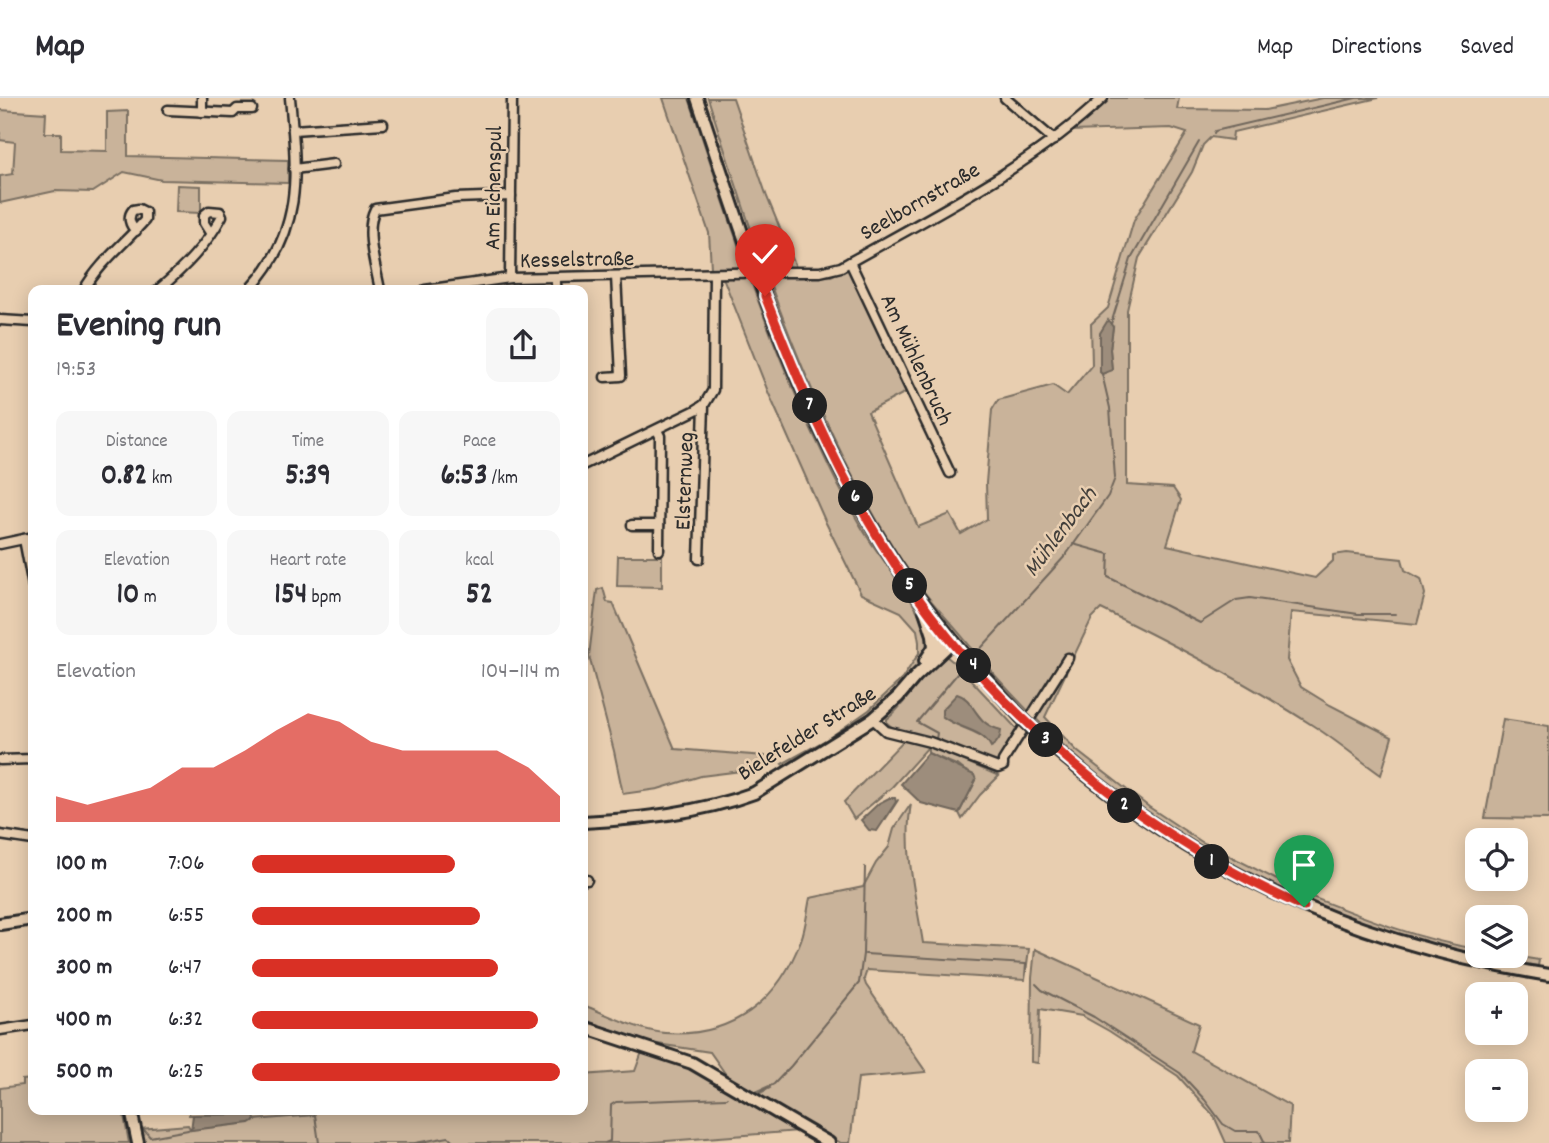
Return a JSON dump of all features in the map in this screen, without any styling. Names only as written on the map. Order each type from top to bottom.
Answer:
[{"type":"main road","points":[[697,98],[765,296],[811,407],[868,518],[924,605],[970,662],[1020,716],[1080,770],[1126,806],[1208,859],[1272,893],[1335,920],[1394,940],[1461,959],[1549,975]]},
{"type":"main road","points":[[924,605],[934,647]]},
{"type":"main road","name":"Bielefelder Straße","points":[[916,676],[934,647],[950,638]]},
{"type":"main road","name":"Bielefelder Straße","points":[[588,822],[684,812],[734,801],[771,784],[873,719],[898,697],[950,638]]},
{"type":"main road","points":[[0,925],[28,920]]},
{"type":"main road","points":[[588,1029],[692,1063],[829,1143]]},
{"type":"main road","points":[[132,1115],[138,1143]]},
{"type":"street","points":[[202,98],[202,112]]},
{"type":"street","points":[[253,285],[272,261],[282,242],[295,196],[290,98]]},
{"type":"street","name":"Am Eichenspul","points":[[510,278],[512,98]]},
{"type":"street","points":[[1005,98],[1054,140]]},
{"type":"street","name":"Seelbornstraße","points":[[732,273],[833,270],[850,262],[957,202],[1054,140],[1103,98]]},
{"type":"street","points":[[168,110],[195,109],[202,112],[233,113],[237,109],[252,109]]},
{"type":"street","points":[[293,130],[383,124]]},
{"type":"street","points":[[294,169],[334,164]]},
{"type":"street","points":[[379,285],[372,239],[372,215],[375,209],[456,198],[511,196]]},
{"type":"street","points":[[87,285],[96,272],[136,231]]},
{"type":"street","points":[[164,285],[189,263],[211,234]]},
{"type":"street","name":"Am Mühlenbruch","points":[[850,262],[950,473]]},
{"type":"street","name":"Kesselstraße","points":[[460,285],[510,278],[732,273]]},
{"type":"street","name":"Elsternweg","points":[[699,559],[704,405],[713,390],[714,274]]},
{"type":"street","points":[[605,377],[621,376],[616,276]]},
{"type":"street","points":[[555,278],[556,285]]},
{"type":"street","points":[[0,320],[28,322]]},
{"type":"street","points":[[588,463],[704,405]]},
{"type":"street","points":[[657,430],[660,436],[659,550]]},
{"type":"street","points":[[632,526],[659,525]]},
{"type":"street","points":[[0,544],[28,538]]},
{"type":"street","points":[[23,539],[28,562]]},
{"type":"street","points":[[873,719],[886,731],[930,742],[998,768],[1003,766],[1003,761],[1068,658]]},
{"type":"street","points":[[0,760],[28,759]]},
{"type":"street","points":[[0,835],[28,839]]},
{"type":"street","points":[[0,1030],[28,1026]]},
{"type":"shaded area","points":[[663,98],[689,98],[766,322],[802,409],[851,508],[870,541],[912,601],[930,641],[921,662],[908,681],[890,699],[849,730],[787,768],[782,764],[826,740],[869,710],[902,679],[919,653],[917,630],[901,612],[861,594],[826,523],[769,394],[724,280],[711,268],[709,233]]},
{"type":"shaded area","points":[[708,98],[733,98],[767,197],[800,277],[831,276],[845,269],[850,270],[908,391],[868,412],[918,527],[950,514],[961,534],[987,519],[986,483],[992,410],[998,400],[1053,385],[1067,395],[1092,365],[1091,324],[1108,308],[1134,220],[1187,133],[1171,128],[1072,131],[1108,98],[1179,98],[1177,109],[1265,110],[1323,98],[1378,98],[1233,132],[1232,140],[1211,137],[1203,145],[1192,172],[1139,258],[1127,310],[1127,485],[1173,488],[1181,500],[1167,545],[1315,578],[1333,561],[1333,555],[1347,553],[1402,559],[1405,570],[1421,579],[1425,594],[1417,624],[1291,612],[1287,660],[1301,687],[1392,737],[1381,775],[1321,731],[1260,693],[1101,609],[1092,618],[1045,717],[1077,751],[1149,807],[1202,842],[1307,895],[1304,901],[1185,839],[1147,814],[1097,775],[1005,687],[920,587],[874,514],[816,400],[769,281]],"holes":[[[1113,327],[1110,349],[1112,370],[1102,373],[1100,334]]]},
{"type":"shaded area","points":[[0,110],[46,113],[45,133],[61,133],[61,150],[107,151],[107,112],[128,111],[128,156],[288,160],[288,183],[162,180],[124,172],[93,192],[55,191],[0,203],[0,176],[13,174],[15,142],[0,140]]},
{"type":"shaded area","points":[[177,185],[201,186],[201,213],[176,212]]},
{"type":"shaded area","points":[[1108,320],[1113,327],[1110,349],[1112,370],[1102,374],[1100,333]]},
{"type":"shaded area","points":[[618,556],[662,556],[662,587],[617,586]]},
{"type":"shaded area","points":[[603,588],[607,602],[613,603],[675,749],[765,756],[765,768],[701,776],[658,789],[623,794],[589,656],[597,590]]},
{"type":"shaded area","points":[[946,656],[957,665],[1016,728],[1017,732],[996,764],[934,739],[894,729],[887,723],[887,719]],"holes":[[[964,697],[987,726],[1000,730],[992,746],[975,732],[942,716]]]},
{"type":"shaded area","points":[[957,694],[968,701],[985,722],[1001,730],[999,740],[991,747],[982,736],[942,716],[942,710]]},
{"type":"shaded area","points":[[1503,719],[1549,726],[1549,819],[1485,818]]},
{"type":"shaded area","points":[[904,740],[930,746],[999,776],[962,819],[959,813],[976,780],[959,766],[928,753],[928,747],[892,787],[854,819],[844,802]]},
{"type":"shaded area","points":[[928,753],[974,775],[976,780],[959,813],[921,803],[901,784]]},
{"type":"shaded area","points":[[895,798],[896,802],[877,831],[869,830],[861,820],[879,803]]},
{"type":"shaded area","points":[[911,804],[909,856],[923,943],[1029,949],[1025,980],[867,970],[864,979],[866,985],[926,1072],[858,1078],[850,1143],[841,1143],[758,1094],[770,1088],[769,1086],[756,1092],[729,1079],[710,1052],[651,1043],[588,1022],[588,1007],[645,1029],[665,1033],[689,1033],[731,1022],[749,1012],[765,998],[791,962],[803,935],[810,898],[863,887],[876,863],[889,847],[894,829]]},
{"type":"shaded area","points":[[1312,897],[1414,934],[1465,947],[1465,952],[1371,927],[1309,903]]},
{"type":"shaded area","points":[[1035,949],[1199,1024],[1191,1051],[1290,1106],[1288,1143],[1226,1143],[1214,1116],[1178,1076],[1082,1016],[1040,1009],[1038,1063],[1031,1062]]},
{"type":"shaded area","points":[[1528,958],[1539,960],[1538,966],[1528,964]]},
{"type":"shaded area","points":[[642,1052],[699,1072],[799,1131],[640,1143],[142,1143],[140,1129],[188,1125],[191,1130],[249,1115],[588,1115],[588,1075],[635,1071]]},
{"type":"shaded area","points":[[28,1079],[28,1115],[124,1115],[129,1143],[0,1143],[0,1088],[22,1085],[22,1080]]},
{"type":"shaded area","points":[[193,1115],[254,1115],[255,1120],[250,1123],[191,1130]]},
{"type":"waterway","name":"Mühlenbach","points":[[1214,133],[1356,98]]},
{"type":"waterway","name":"Mühlenbach","points":[[1111,324],[1131,259],[1199,142]]},
{"type":"waterway","name":"Mühlenbach","points":[[974,656],[1066,555],[1108,496],[1115,478],[1110,408],[1102,374]]},
{"type":"waterway","points":[[1073,544],[1109,554],[1108,577],[1200,623],[1236,600],[1250,598],[1358,614],[1395,614]]},
{"type":"waterway","name":"Mühlenbach","points":[[936,739],[937,733],[917,722],[967,662]]},
{"type":"waterway","name":"Mühlenbach","points":[[885,820],[898,800]]},
{"type":"waterway","name":"Mühlenbach","points":[[756,1094],[774,1084],[791,1066],[859,983],[863,954],[865,867]]},
{"type":"waterway","points":[[865,954],[1026,964],[1025,976]]},
{"type":"waterway","points":[[1036,984],[1042,990],[1094,1017],[1180,1073],[1223,1124],[1235,1131],[1259,1131],[1265,1143]]},
{"type":"waterway","name":"Mühlenbach","points":[[605,1143],[610,1141],[611,1105],[616,1102],[727,1098]]},
{"type":"waterway","name":"Mühlenbach","points":[[254,1120],[315,1115],[319,1143]]},
{"type":"waterway","name":"Mühlenbach","points":[[144,1130],[150,1137],[193,1127]]},
{"type":"waterway","name":"Mühlenbach","points":[[415,1143],[449,1137],[455,1143]]},
{"type":"route","points":[[765,296],[811,407],[881,542],[924,605],[974,666],[1032,728],[1126,806],[1217,865],[1304,907]]}]
